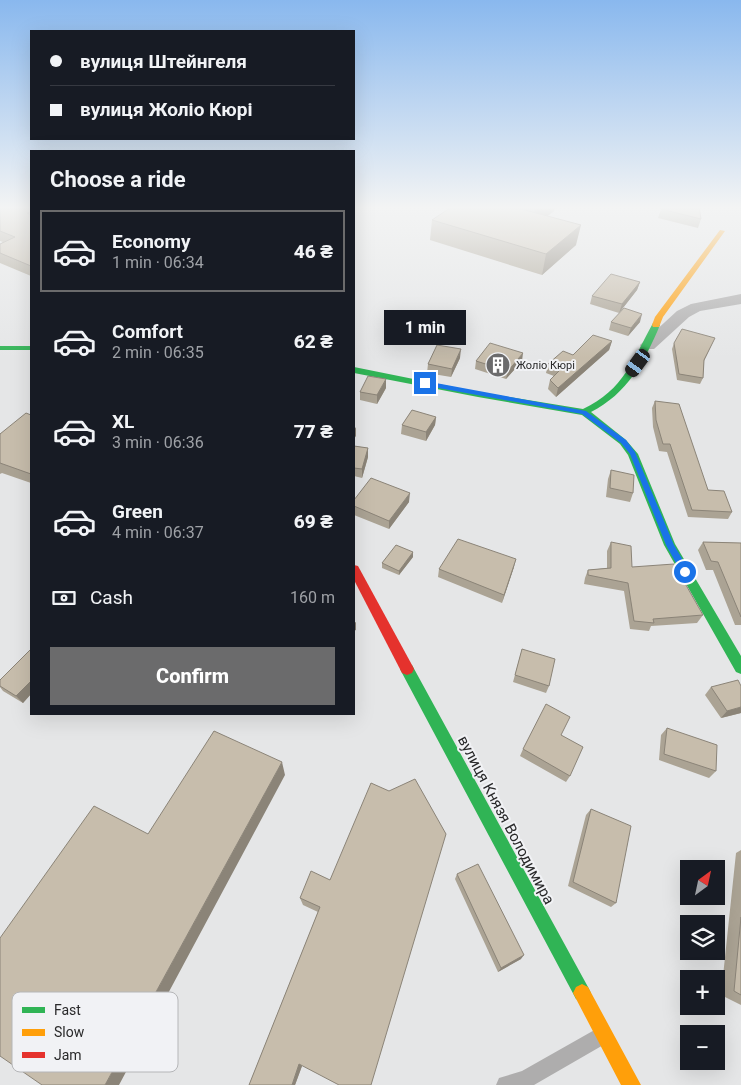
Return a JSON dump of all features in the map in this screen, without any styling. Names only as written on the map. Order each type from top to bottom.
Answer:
[{"type":"street","points":[[584,412],[609,398],[621,387],[648,345],[659,318],[703,257]]},
{"type":"street","points":[[648,345],[683,314],[696,307],[741,299]]},
{"type":"street","points":[[0,348],[30,348]]},
{"type":"street","points":[[355,370],[531,404],[584,412],[623,442],[633,454],[670,545],[741,668]]},
{"type":"street","name":"вулиця Князя Володимира","points":[[355,571],[631,1085]]},
{"type":"lane","points":[[506,1085],[526,1079],[603,1033]]},
{"type":"building","points":[[9,257],[30,257],[30,266]]},
{"type":"building","points":[[611,274],[640,282],[622,304],[592,296]]},
{"type":"building","points":[[624,308],[642,314],[631,328],[611,322]]},
{"type":"building","points":[[682,329],[715,338],[704,360],[703,378],[679,374],[674,343]]},
{"type":"building","points":[[593,335],[612,341],[558,388],[550,380],[560,370],[548,364],[563,351],[573,355]]},
{"type":"building","points":[[490,343],[523,353],[508,371],[476,361]]},
{"type":"building","points":[[437,345],[461,349],[452,369],[428,364]]},
{"type":"building","points":[[368,376],[386,379],[377,395],[360,392]]},
{"type":"building","points":[[655,401],[679,404],[708,490],[724,491],[732,512],[692,510],[670,444],[663,444],[656,420]]},
{"type":"building","points":[[412,410],[436,417],[426,432],[402,425]]},
{"type":"building","points":[[26,413],[30,415],[30,474],[0,463],[0,434]]},
{"type":"building","points":[[355,446],[368,448],[362,469],[355,468]]},
{"type":"building","points":[[611,470],[634,475],[633,493],[610,488]]},
{"type":"building","points":[[371,478],[410,493],[389,521],[355,506],[355,499]]},
{"type":"building","points":[[458,539],[516,559],[504,595],[439,569]]},
{"type":"building","points":[[611,542],[631,546],[632,567],[674,564],[703,615],[653,619],[654,623],[634,621],[628,583],[588,575],[588,570],[611,568]]},
{"type":"building","points":[[703,542],[741,543],[741,617],[718,562],[711,561]]},
{"type":"building","points":[[396,545],[413,552],[399,571],[382,563]]},
{"type":"building","points":[[522,649],[555,659],[549,686],[515,675]]},
{"type":"building","points":[[30,650],[30,682],[16,696],[0,686],[0,680]]},
{"type":"building","points":[[738,680],[741,686],[741,707],[727,711],[711,687]]},
{"type":"building","points":[[546,704],[570,717],[561,735],[583,747],[570,776],[523,749]]},
{"type":"building","points":[[667,728],[717,745],[716,771],[664,754]]},
{"type":"building","points":[[214,731],[282,762],[156,992],[12,992],[12,1064],[0,1056],[0,938],[94,806],[148,834]]},
{"type":"building","points":[[415,779],[446,834],[371,1085],[339,1085],[299,1064],[292,1085],[249,1085],[320,907],[300,898],[311,871],[330,880],[371,783],[389,791]]},
{"type":"building","points":[[591,809],[631,826],[616,903],[573,882]]},
{"type":"building","points":[[478,864],[524,955],[501,968],[457,874]]},
{"type":"building","points":[[741,917],[741,995],[734,991]]},
{"type":"building","points":[[23,1072],[112,1072],[105,1085],[42,1085]]},
{"type":"traffic: fast","points":[[355,370],[569,411],[583,412],[599,405],[620,387],[644,351],[656,325]]},
{"type":"traffic: fast","points":[[0,348],[30,348]]},
{"type":"traffic: fast","points":[[584,412],[623,442],[633,454],[670,545],[741,668]]},
{"type":"traffic: fast","points":[[407,669],[582,993]]},
{"type":"traffic: slow","points":[[656,325],[659,317],[703,257]]},
{"type":"traffic: slow","points":[[582,993],[631,1085]]},
{"type":"traffic: jam","points":[[355,571],[407,669]]},
{"type":"place","name":"Жоліо Кюрі","points":[[498,365]]},
{"type":"route","points":[[425,383],[531,404],[584,412],[623,442],[633,454],[670,545],[685,572]]}]
